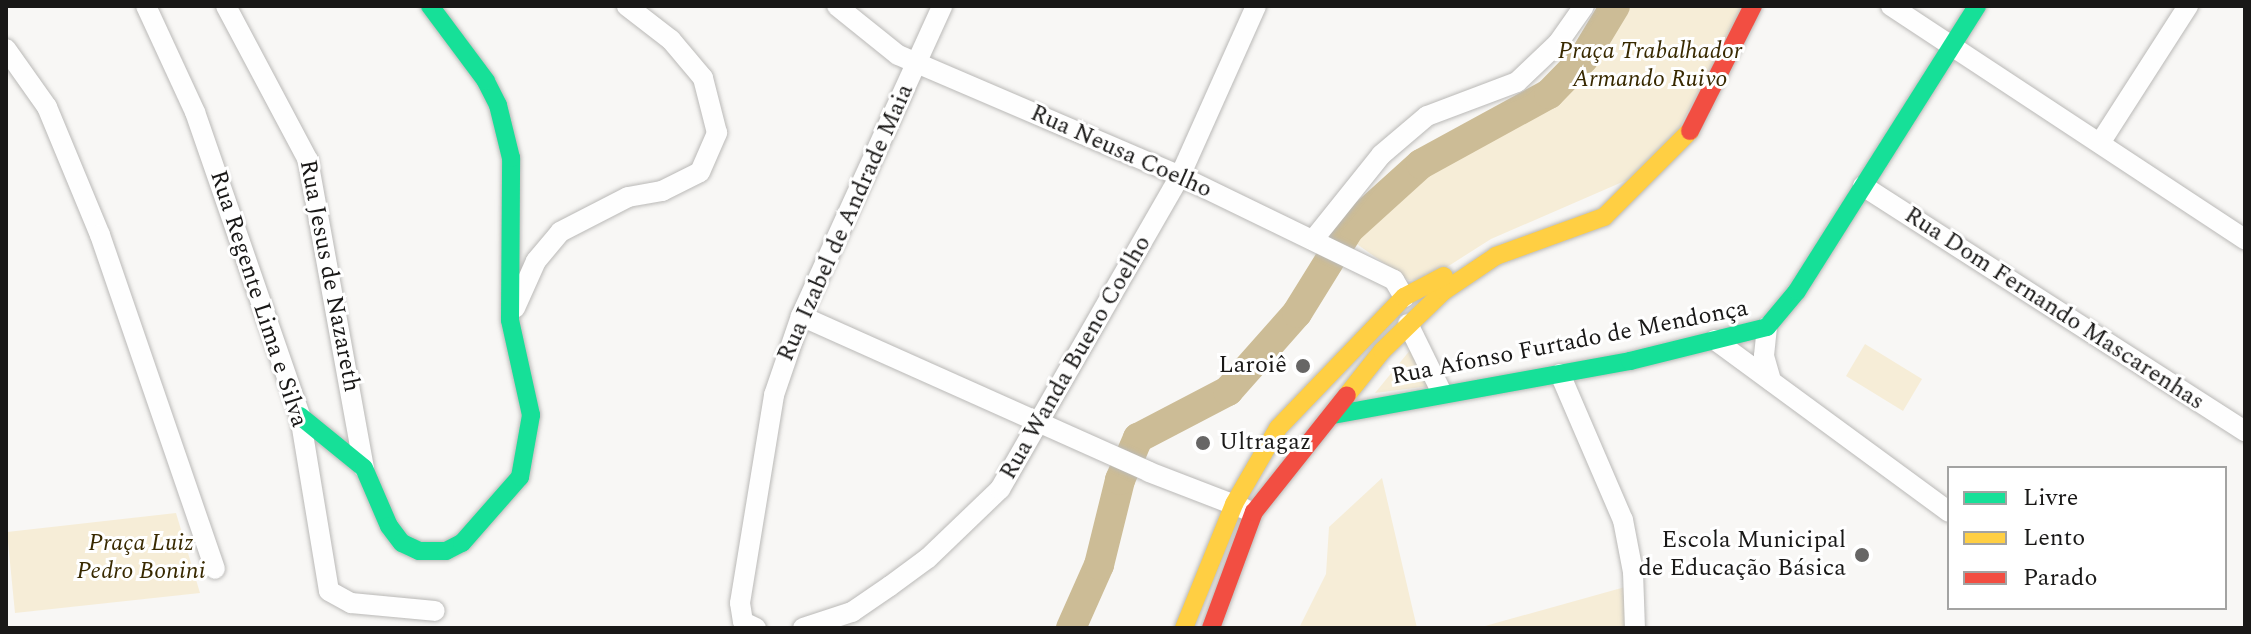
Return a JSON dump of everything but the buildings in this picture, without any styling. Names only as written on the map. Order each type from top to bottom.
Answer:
[{"type":"street","name":"Rua Regente Lima e Silva","points":[[146,6],[195,112],[300,416],[329,591],[351,603],[435,611]]},
{"type":"street","name":"Rua Jesus de Nazareth","points":[[226,6],[308,160],[364,468],[389,526],[411,547],[446,551],[484,524],[520,477],[528,451],[528,387],[510,320],[511,158],[506,131],[486,81],[430,6]]},
{"type":"street","points":[[510,320],[536,261],[560,232],[628,197],[662,191],[700,172],[717,133],[703,78],[671,40],[627,6]]},
{"type":"street","name":"Rua Neusa Coelho","points":[[837,6],[884,46],[916,63],[1180,176],[1394,280],[1404,297]]},
{"type":"street","name":"Rua Izabel de Andrade Maia","points":[[755,628],[743,622],[740,603],[774,395],[801,316],[942,6]]},
{"type":"street","name":"Rua Wanda Bueno Coelho","points":[[803,628],[852,612],[928,558],[1000,489],[1042,421],[1180,176],[1256,6]]},
{"type":"street","points":[[1319,243],[1381,155],[1427,116],[1517,82],[1558,43],[1584,6]]},
{"type":"street","points":[[1211,628],[1254,512],[1382,351],[1408,324],[1496,256],[1532,240],[1604,217],[1676,149],[1700,117],[1753,6]]},
{"type":"street","points":[[1891,6],[2245,239]]},
{"type":"street","name":"Rua Afonso Furtado de Mendonça","points":[[1333,415],[1560,374],[1767,327],[1797,291],[1977,6]]},
{"type":"street","points":[[2100,143],[2188,6]]},
{"type":"street","points":[[6,49],[47,107],[100,235],[215,569]]},
{"type":"street","name":"Rua Dom Fernando Mascarenhas","points":[[1863,186],[2245,431]]},
{"type":"street","points":[[1184,628],[1234,504],[1278,428],[1404,297],[1493,247],[1532,240]]},
{"type":"street","points":[[1382,351],[1404,297]]},
{"type":"street","points":[[801,316],[1042,421],[1149,472],[1254,512]]},
{"type":"street","points":[[1408,324],[1442,393]]},
{"type":"street","points":[[1767,327],[1764,356],[1771,381]]},
{"type":"street","points":[[1715,340],[1947,511]]},
{"type":"street","points":[[1560,374],[1623,520],[1633,572],[1635,628]]},
{"type":"street","name":"Rua Jesus de Nazareth","points":[[300,416],[364,468]]},
{"type":"green space","name":"Praça Trabalhador Armando Ruivo","points":[[1619,6],[1746,6],[1680,127],[1627,180],[1491,239],[1428,279],[1408,280],[1351,240],[1423,172],[1552,98],[1584,63]]},
{"type":"green space","points":[[1865,344],[1922,379],[1903,411],[1846,376]]},
{"type":"green space","points":[[1411,349],[1430,386],[1375,393]]},
{"type":"green space","points":[[1382,478],[1417,628],[1299,628],[1326,574],[1329,527]]},
{"type":"green space","name":"Praça Luiz Pedro Bonini","points":[[176,513],[200,593],[15,613],[7,532]]},
{"type":"green space","points":[[1625,587],[1628,628],[1478,628]]},
{"type":"waterway","points":[[1071,628],[1099,565],[1120,480],[1138,438],[1228,391],[1297,313],[1349,229],[1421,164],[1549,94],[1583,59],[1615,6]]},
{"type":"traffic: fast","points":[[300,416],[364,468],[389,526],[402,543],[419,551],[446,551],[462,543],[520,477],[531,415],[510,320],[511,158],[498,105],[486,81],[430,6]]},
{"type":"traffic: fast","points":[[1333,415],[1630,361],[1767,327],[1797,291],[1977,6]]},
{"type":"traffic: slow","points":[[1347,395],[1382,351],[1444,291],[1496,256],[1604,217],[1690,131]]},
{"type":"traffic: slow","points":[[1184,628],[1234,504],[1278,428],[1404,297],[1444,276]]},
{"type":"traffic: jam","points":[[1690,131],[1753,6]]},
{"type":"traffic: jam","points":[[1211,628],[1254,512],[1347,395]]},
{"type":"place","name":"Laroiê","points":[[1303,366]]},
{"type":"place","name":"Ultragaz","points":[[1203,443]]},
{"type":"place","name":"Escola Municipal de Educação Básica","points":[[1862,555]]}]
